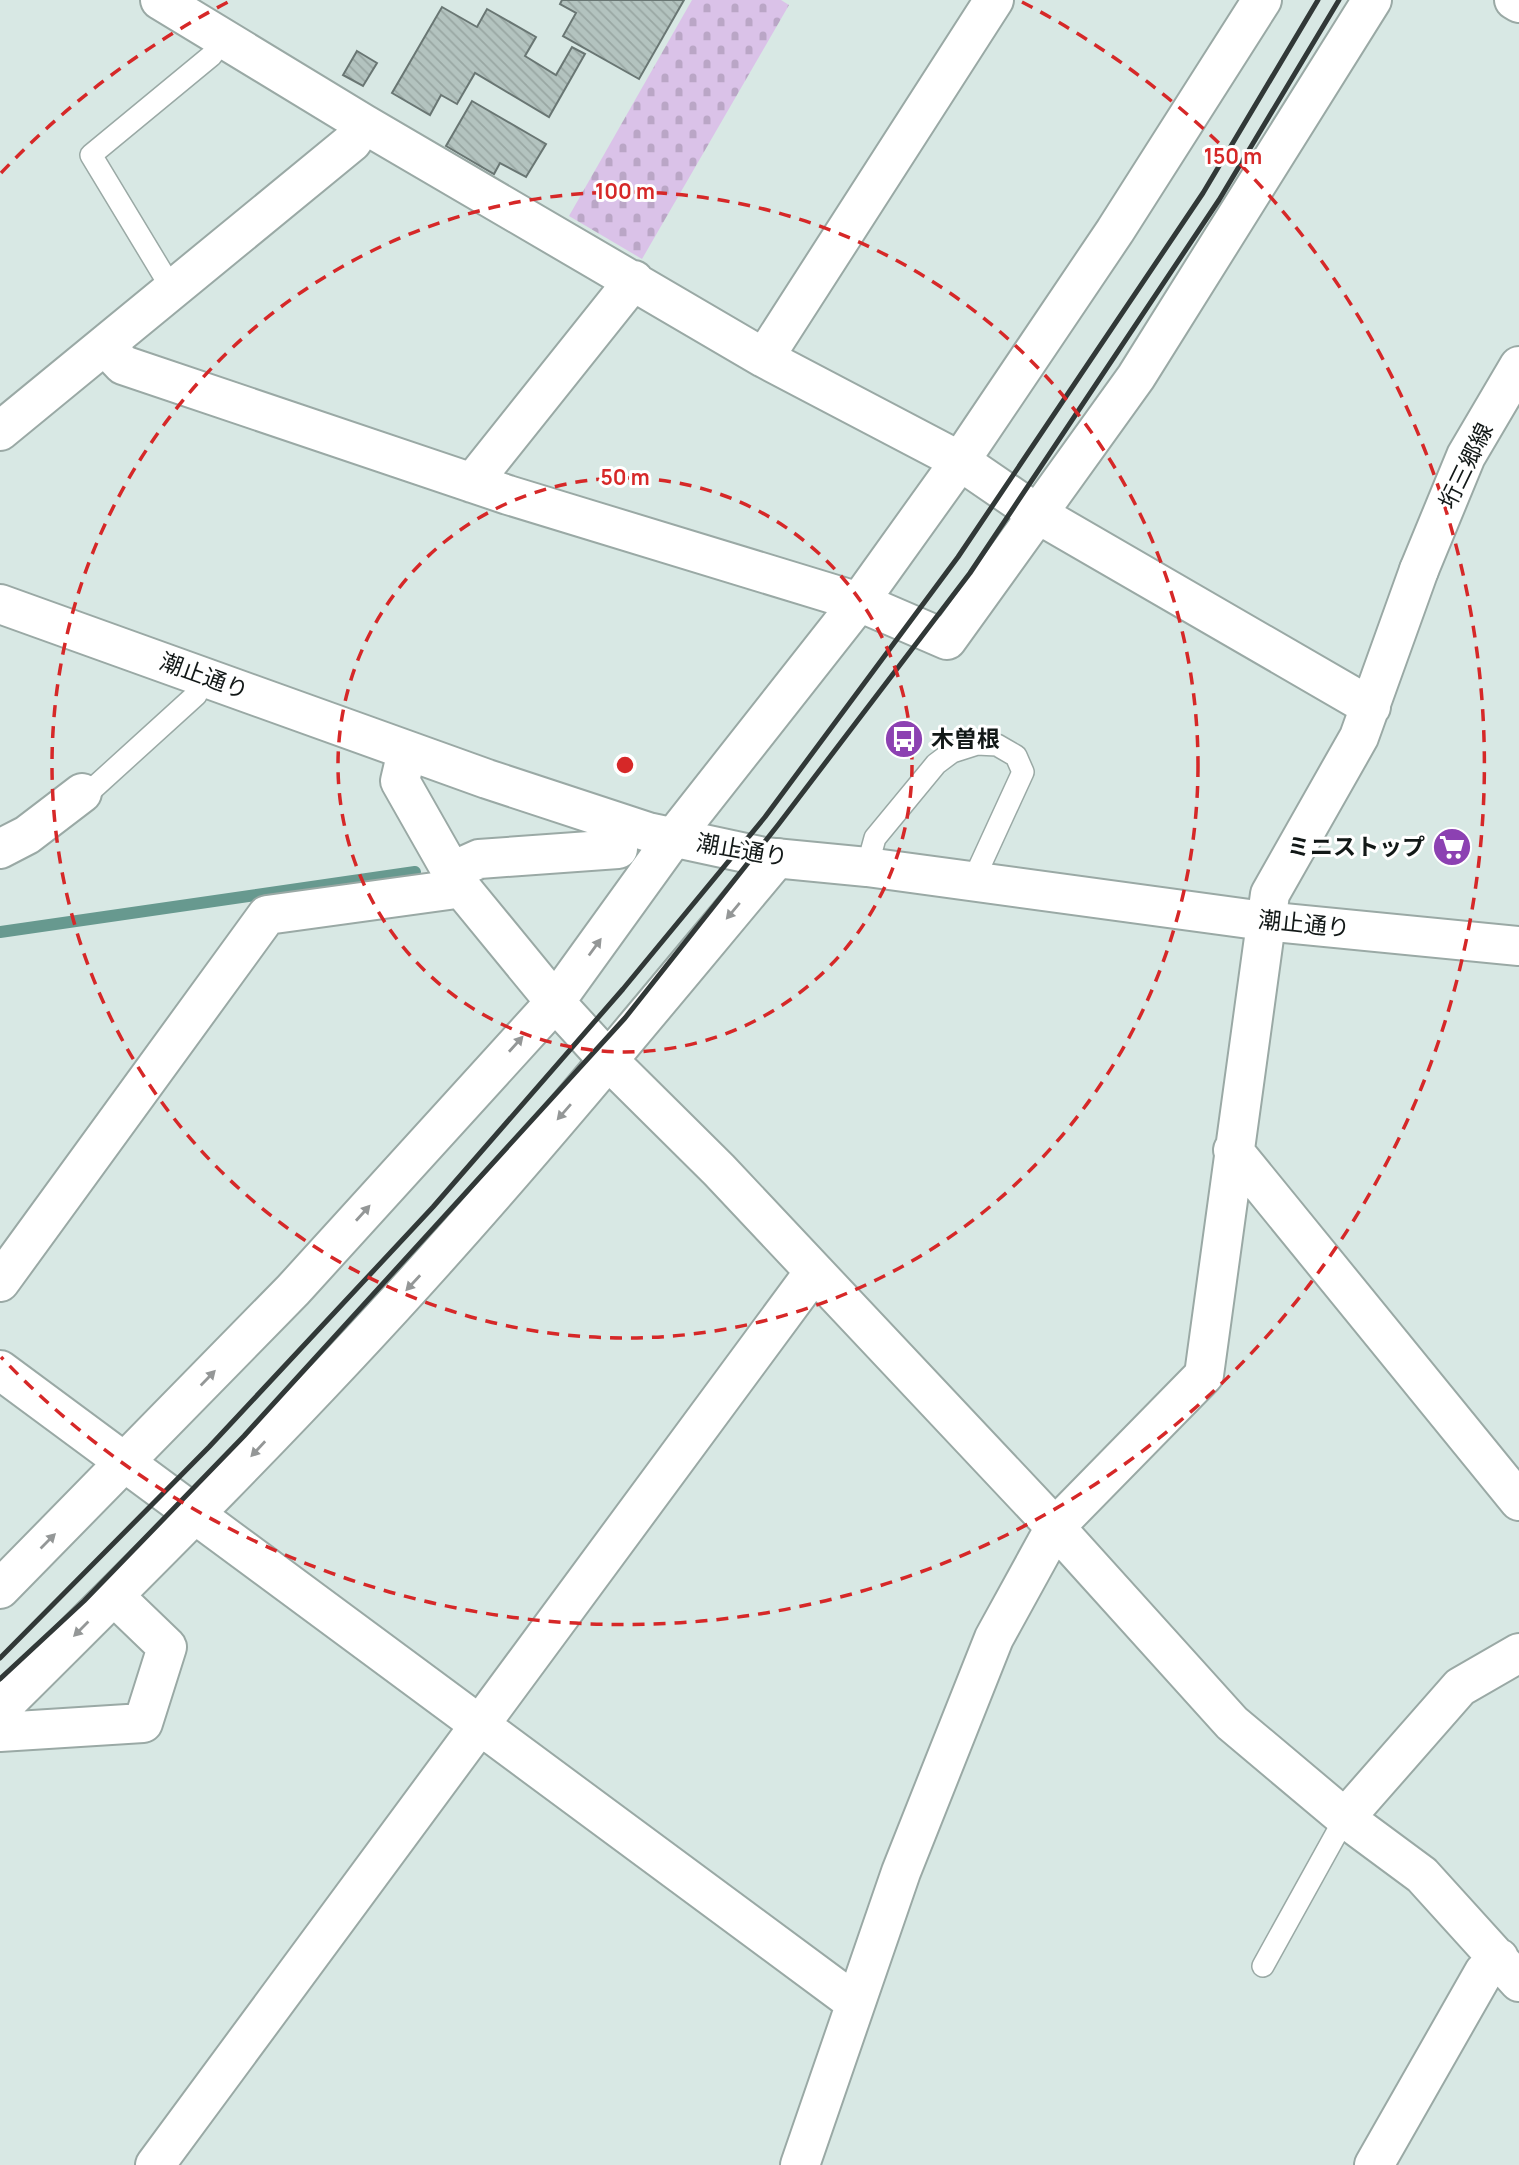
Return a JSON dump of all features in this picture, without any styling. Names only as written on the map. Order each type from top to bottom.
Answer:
[{"type":"street","points":[[764,358],[994,0]]},
{"type":"street","points":[[0,1589],[293,1290],[555,1002],[674,837],[859,602],[960,461],[1115,231],[1262,0]]},
{"type":"street","points":[[105,346],[123,365],[472,483],[859,602],[947,640],[1136,377],[1372,0]]},
{"type":"street","points":[[1514,0],[1519,3]]},
{"type":"street","points":[[187,6],[222,40],[764,358],[960,461],[1036,513],[1371,708]]},
{"type":"street","points":[[0,431],[352,142],[364,124]]},
{"type":"street","points":[[472,483],[634,280]]},
{"type":"street","name":"垳三郷線","points":[[800,2165],[901,1872],[994,1638],[1055,1527],[1204,1375],[1264,921],[1270,894],[1359,737],[1419,570],[1466,456],[1519,366]]},
{"type":"street","name":"潮止通り","points":[[0,604],[407,751],[648,832],[777,858],[867,867],[1264,921],[1519,946]]},
{"type":"street","points":[[407,751],[400,780],[454,879],[555,1002],[608,1061],[719,1170],[1055,1527],[1232,1723],[1345,1818],[1422,1875],[1509,1970]]},
{"type":"street","points":[[0,849],[27,835],[82,793]]},
{"type":"street","points":[[0,1282],[267,915],[449,890],[454,879],[479,859],[618,849]]},
{"type":"street","points":[[0,1709],[198,1514],[435,1260],[608,1061],[777,858]]},
{"type":"street","points":[[1233,1150],[1519,1501]]},
{"type":"street","points":[[155,2165],[814,1272]]},
{"type":"street","points":[[0,1370],[855,2002]]},
{"type":"street","points":[[0,1732],[142,1723],[167,1647],[114,1596]]},
{"type":"street","points":[[1345,1818],[1460,1687],[1519,1653]]},
{"type":"street","points":[[1374,2165],[1485,1972],[1509,1970]]},
{"type":"lane","points":[[172,289],[91,155],[211,56],[222,40]]},
{"type":"lane","points":[[82,793],[87,794],[196,695],[203,676]]},
{"type":"lane","points":[[867,867],[875,838],[936,764],[952,752],[977,744],[997,745],[1016,756],[1023,772],[972,883]]},
{"type":"lane","points":[[1263,1966],[1345,1818]]},
{"type":"green space","points":[[692,0],[781,0],[789,5],[642,259],[569,216]]},
{"type":"building","points":[[562,0],[684,0],[639,79],[563,36],[576,13],[560,4]]},
{"type":"building","points":[[442,7],[477,27],[487,9],[536,37],[525,56],[556,75],[572,47],[585,54],[549,117],[475,73],[457,104],[441,95],[430,115],[392,93]]},
{"type":"building","points":[[357,51],[377,63],[363,86],[343,75]]},
{"type":"building","points":[[472,101],[546,144],[526,177],[500,163],[494,174],[446,146]]},
{"type":"waterway","points":[[0,932],[415,872]]},
{"type":"railway","points":[[0,1658],[209,1447],[433,1207],[623,989],[765,817],[958,557],[1203,193],[1318,0]]},
{"type":"railway","points":[[0,1679],[84,1601],[244,1436],[625,1018],[778,825],[970,573],[1219,200],[1339,0]]},
{"type":"place","name":"木曽根","points":[[904,739]]},
{"type":"place","name":"ミニストップ","points":[[1452,847]]}]
